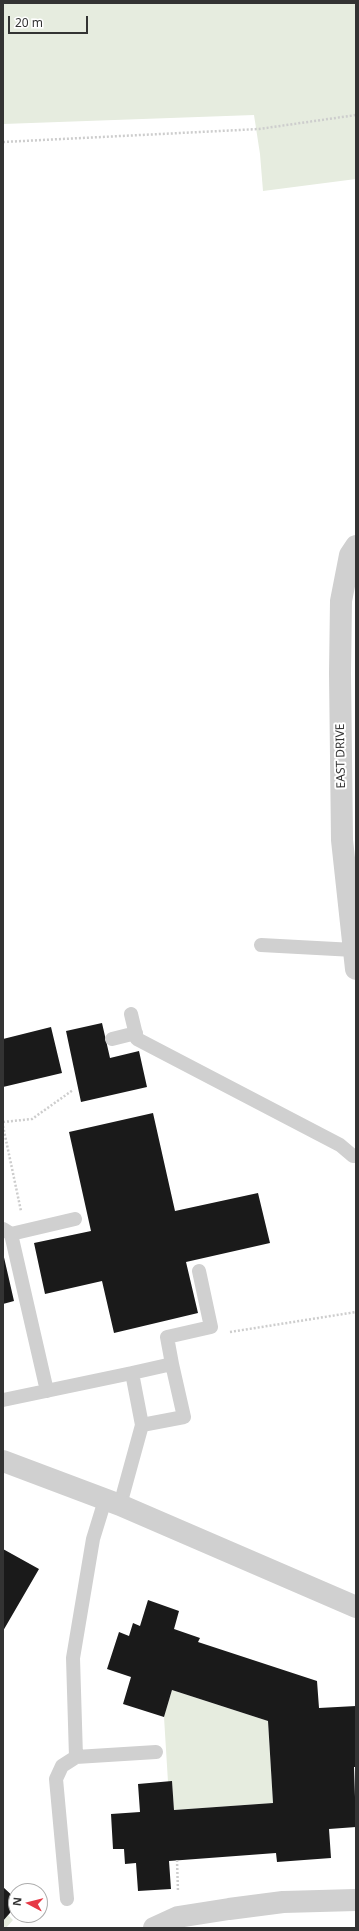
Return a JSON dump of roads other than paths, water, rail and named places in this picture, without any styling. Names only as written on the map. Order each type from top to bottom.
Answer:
[{"type":"street","name":"EAST DRIVE","points":[[355,959],[349,840],[341,601],[350,555],[356,546]]},
{"type":"street","points":[[3,1461],[112,1503],[356,1607]]},
{"type":"street","points":[[154,1928],[178,1917],[229,1909],[283,1902],[356,1900]]},
{"type":"lane","points":[[261,945],[355,959]]},
{"type":"lane","points":[[131,1014],[137,1039],[340,1145],[356,1156]]},
{"type":"lane","points":[[112,1038],[136,1032]]},
{"type":"lane","points":[[47,1391],[7,1231],[26,1231],[75,1219]]},
{"type":"lane","points":[[142,1425],[184,1417],[167,1338],[211,1327],[199,1271]]},
{"type":"lane","points":[[3,1400],[172,1364]]},
{"type":"lane","points":[[76,1757],[73,1658],[93,1539],[112,1503],[142,1425],[132,1373]]},
{"type":"lane","points":[[67,1899],[56,1779],[62,1766],[76,1757],[156,1752]]}]
